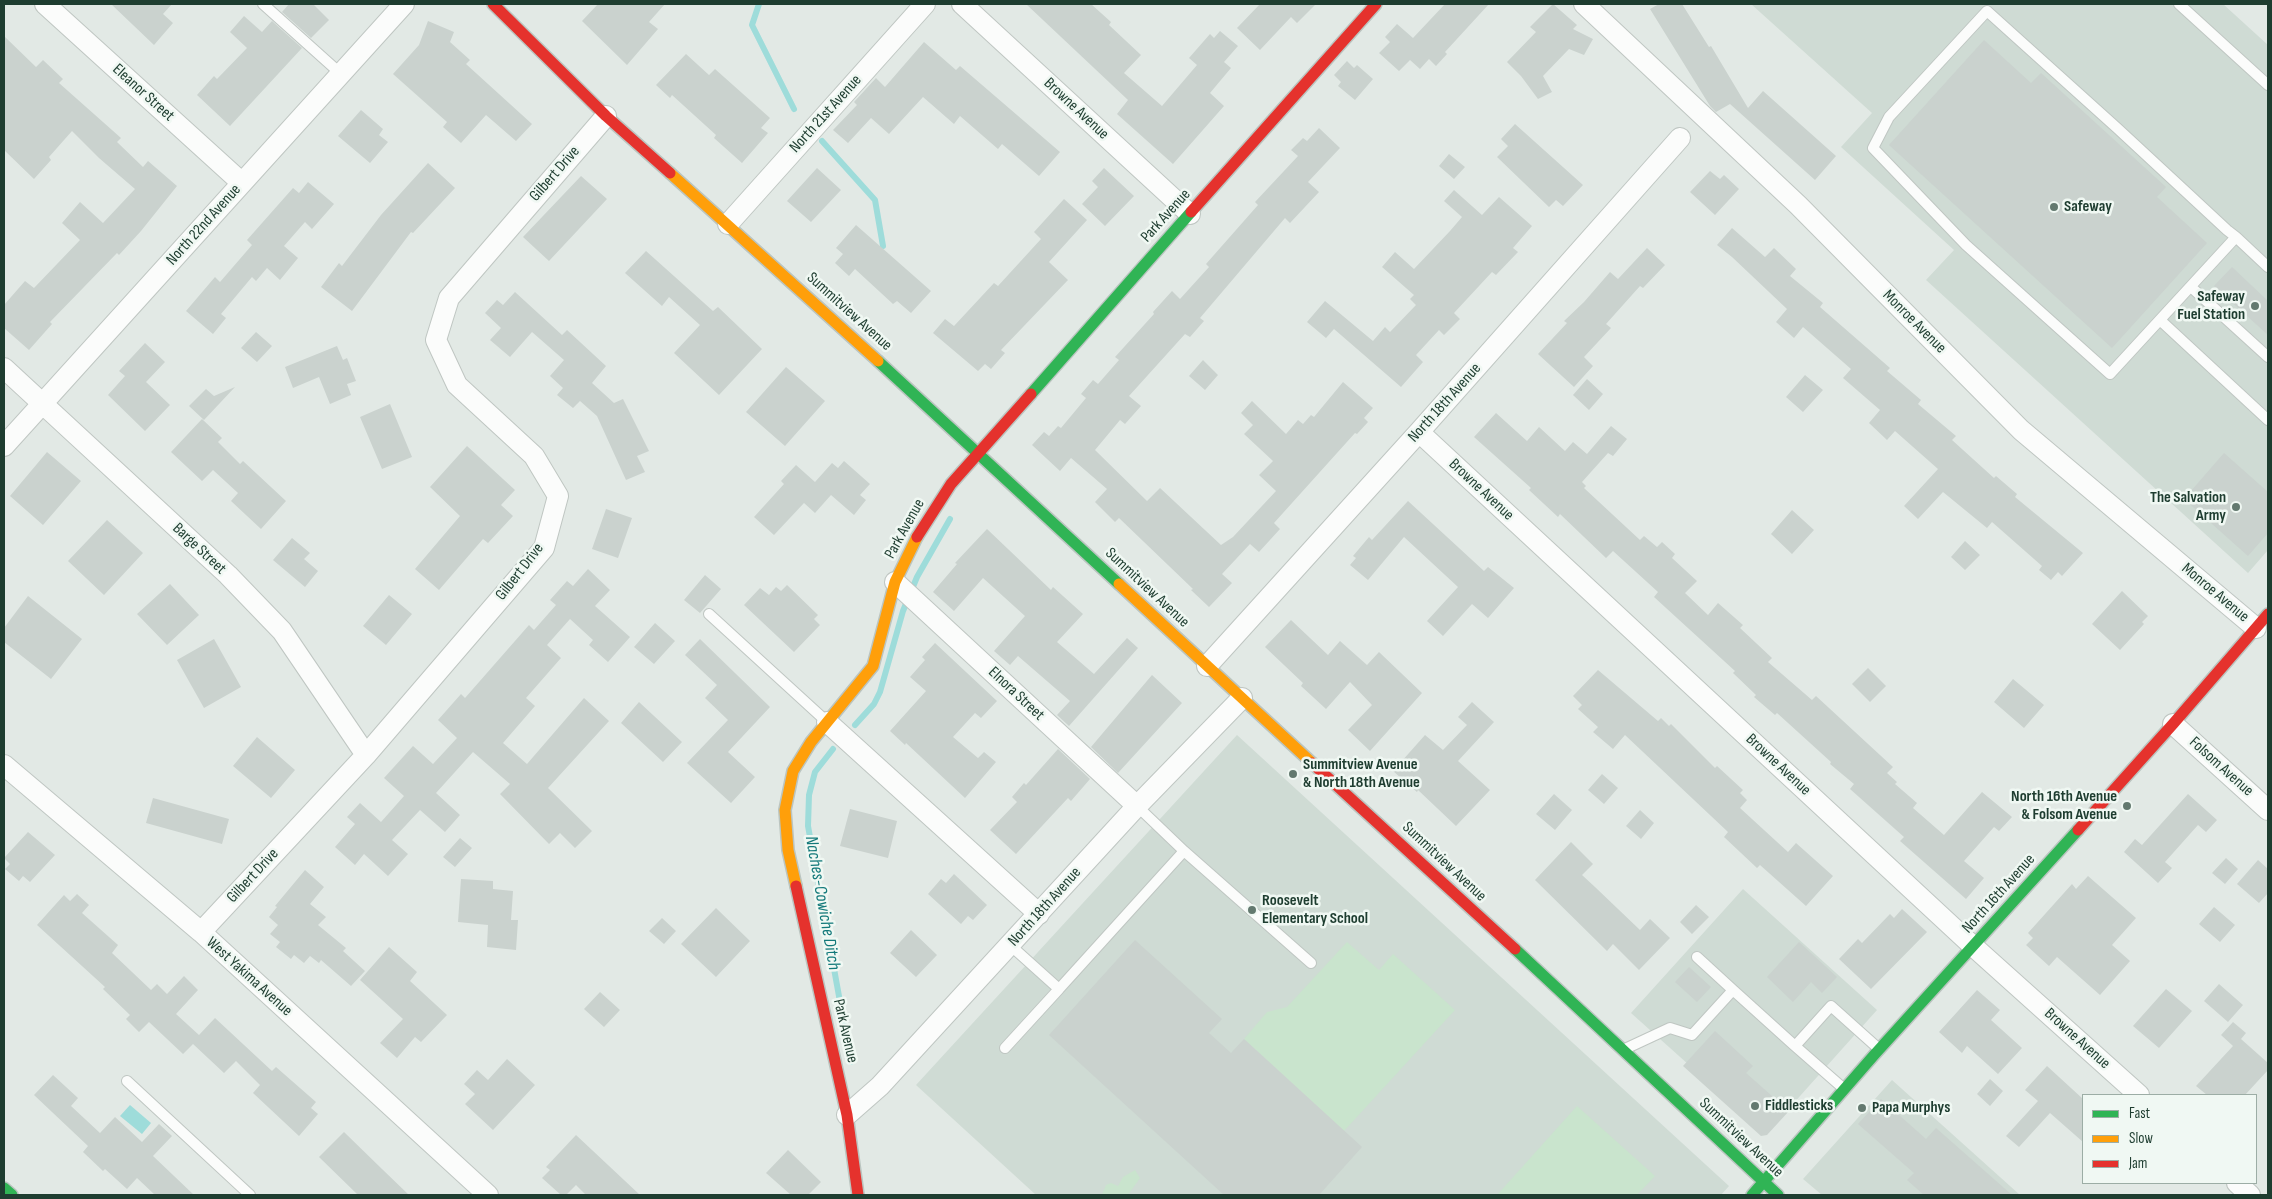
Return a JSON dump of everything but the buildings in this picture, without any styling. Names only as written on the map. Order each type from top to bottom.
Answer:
[{"type":"main road","name":"Summitview Avenue","points":[[493,4],[606,116],[728,224],[978,452],[1206,666],[1624,1050],[1778,1195]]},
{"type":"main road","name":"Park Avenue","points":[[858,1195],[847,1115],[788,850],[785,810],[792,771],[811,742],[873,666],[905,590],[909,551],[930,513],[978,452],[1376,4]]},
{"type":"main road","name":"North 16th Avenue","points":[[1752,1195],[1880,1049],[2173,724],[2262,621]]},
{"type":"main road","points":[[4,1188],[12,1195]]},
{"type":"street","name":"Eleanor Street","points":[[45,4],[242,182]]},
{"type":"street","name":"North 22nd Avenue","points":[[4,446],[404,4]]},
{"type":"street","name":"North 21st Avenue","points":[[728,224],[925,4]]},
{"type":"street","name":"Browne Avenue","points":[[962,4],[1190,214]]},
{"type":"street","name":"Monroe Avenue","points":[[1584,4],[1798,205],[2021,430],[2262,621]]},
{"type":"street","name":"Gilbert Drive","points":[[201,932],[366,755],[544,548],[558,496],[534,456],[457,385],[436,340],[449,298],[606,116]]},
{"type":"street","name":"North 18th Avenue","points":[[1206,666],[1419,432],[1680,138]]},
{"type":"street","name":"Barge Street","points":[[4,368],[228,575],[282,631],[366,755]]},
{"type":"street","name":"Browne Avenue","points":[[1419,432],[1974,946],[2138,1094]]},
{"type":"street","name":"Elnora Street","points":[[905,590],[1137,806]]},
{"type":"street","name":"North 18th Avenue","points":[[847,1115],[880,1086],[1137,806],[1242,698]]},
{"type":"street","points":[[827,722],[1039,914]]},
{"type":"street","name":"Folsom Avenue","points":[[2173,724],[2268,810]]},
{"type":"street","name":"West Yakima Avenue","points":[[4,765],[201,932],[488,1195]]},
{"type":"street","points":[[2237,1184],[2250,1195]]},
{"type":"lane","points":[[263,4],[341,74]]},
{"type":"lane","points":[[2179,4],[2268,86]]},
{"type":"lane","points":[[2236,237],[2110,374],[1966,245],[1873,148],[1889,117],[1987,11],[2236,237],[2268,267]]},
{"type":"lane","points":[[2191,287],[2268,357]]},
{"type":"lane","points":[[2160,320],[2268,420]]},
{"type":"lane","points":[[708,614],[827,722]]},
{"type":"lane","points":[[1137,806],[1184,851],[1311,963]]},
{"type":"lane","points":[[1005,1048],[1184,851]]},
{"type":"lane","points":[[1010,945],[1059,989]]},
{"type":"lane","points":[[1696,956],[1844,1090]]},
{"type":"lane","points":[[1624,1050],[1670,1028],[1692,1035],[1733,990]]},
{"type":"lane","points":[[1795,1046],[1831,1006],[1880,1049]]},
{"type":"lane","points":[[127,1081],[250,1195]]},
{"type":"shaded area","points":[[1751,4],[2223,4],[2268,45],[2268,550],[2248,573],[1926,280],[1954,250],[1841,147],[1872,113]]},
{"type":"shaded area","name":"Roosevelt Elementary School","points":[[1237,735],[1729,1186],[1721,1195],[1036,1195],[916,1085]]},
{"type":"shaded area","points":[[1743,889],[1877,1010],[1766,1134],[1631,1013]]},
{"type":"shaded area","points":[[1892,1080],[2020,1195],[1822,1195],[1803,1179]]},
{"type":"green space","points":[[1347,942],[1379,970],[1393,954],[1455,1010],[1344,1131],[1244,1039],[1267,1012],[1287,1007]]},
{"type":"green space","points":[[1577,1106],[1655,1176],[1637,1195],[1497,1195]]},
{"type":"green space","points":[[1135,1170],[1140,1178],[1128,1195],[1102,1195],[1106,1185],[1111,1183],[1118,1186],[1123,1177]]},
{"type":"water","points":[[130,1105],[151,1123],[142,1134],[120,1116]]},
{"type":"waterway","name":"Naches-Cowiche Ditch","points":[[759,4],[752,25],[794,109]]},
{"type":"waterway","name":"Naches-Cowiche Ditch","points":[[822,141],[875,200],[883,246]]},
{"type":"waterway","name":"Naches-Cowiche Ditch","points":[[855,725],[874,704],[880,692],[903,611],[917,577],[950,519]]},
{"type":"waterway","name":"Naches-Cowiche Ditch","points":[[833,749],[815,772],[809,795],[808,826],[851,1062]]},
{"type":"traffic: fast","points":[[1031,394],[1191,212]]},
{"type":"traffic: fast","points":[[878,361],[1119,584]]},
{"type":"traffic: fast","points":[[1752,1195],[1875,1054],[2078,830]]},
{"type":"traffic: fast","points":[[1515,949],[1778,1195]]},
{"type":"traffic: fast","points":[[4,1188],[12,1195]]},
{"type":"traffic: slow","points":[[670,173],[878,361]]},
{"type":"traffic: slow","points":[[796,886],[788,850],[785,810],[793,771],[811,742],[873,666],[895,582],[917,537]]},
{"type":"traffic: slow","points":[[1119,584],[1312,763]]},
{"type":"traffic: jam","points":[[493,4],[606,116],[670,173]]},
{"type":"traffic: jam","points":[[1191,212],[1376,4]]},
{"type":"traffic: jam","points":[[917,537],[951,484],[1031,394]]},
{"type":"traffic: jam","points":[[2078,830],[2268,614]]},
{"type":"traffic: jam","points":[[1312,763],[1515,949]]},
{"type":"traffic: jam","points":[[796,886],[847,1115],[858,1195]]},
{"type":"place","name":"Safeway","points":[[2054,207]]},
{"type":"place","name":"Safeway Fuel Station","points":[[2255,306]]},
{"type":"place","name":"The Salvation Army","points":[[2236,507]]},
{"type":"place","name":"Summitview Avenue & North 18th Avenue","points":[[1293,774]]},
{"type":"place","name":"North 16th Avenue & Folsom Avenue","points":[[2127,806]]},
{"type":"place","name":"Roosevelt Elementary School","points":[[1252,910]]},
{"type":"place","name":"Fiddlesticks","points":[[1755,1106]]},
{"type":"place","name":"Papa Murphys","points":[[1862,1108]]}]
